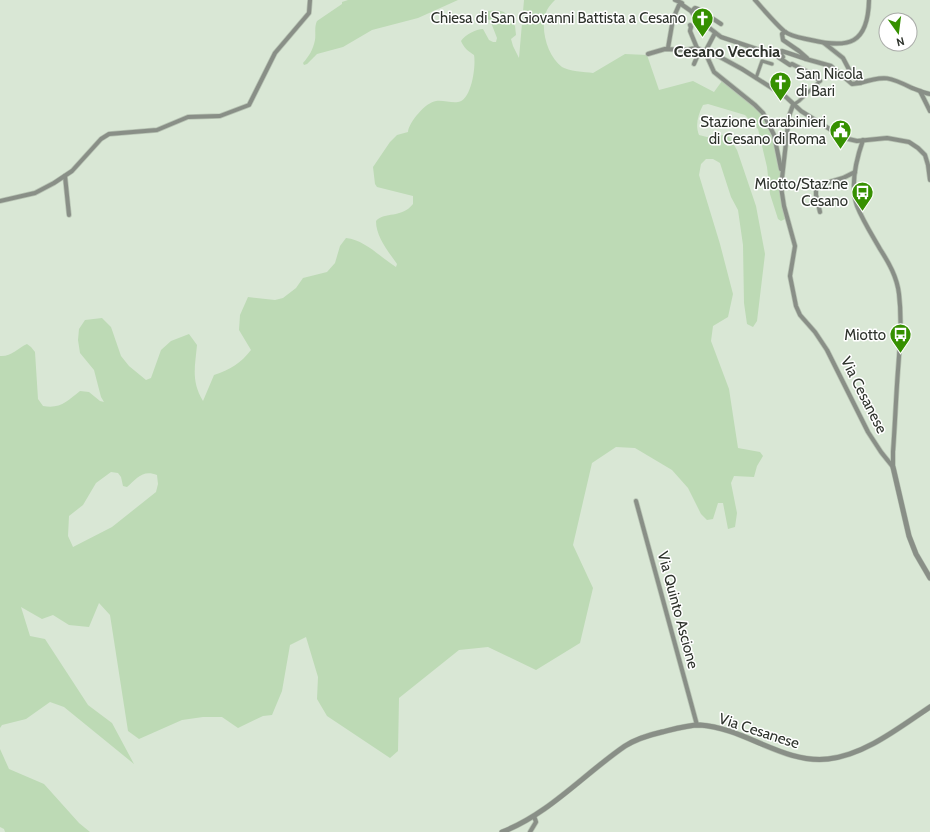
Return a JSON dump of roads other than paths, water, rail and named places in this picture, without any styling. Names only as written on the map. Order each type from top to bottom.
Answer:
[{"type":"street","points":[[0,201],[35,193],[65,176],[74,169],[101,139],[109,134],[157,130],[188,117],[220,116],[248,105],[275,53],[310,13],[310,0]]},
{"type":"street","points":[[675,0],[692,11],[693,15],[715,33],[727,40],[775,57],[790,65],[792,64]]},
{"type":"street","points":[[755,0],[785,32],[824,43],[845,44],[858,37],[866,21],[869,0]]},
{"type":"street","points":[[668,48],[673,19],[679,5],[682,5],[692,11]]},
{"type":"street","points":[[692,11],[695,8],[698,9],[721,24]]},
{"type":"street","points":[[690,25],[690,30],[714,72],[763,113],[775,140],[782,172]]},
{"type":"street","points":[[785,32],[782,34],[782,40],[807,57],[806,59]]},
{"type":"street","points":[[694,64],[701,50],[715,33]]},
{"type":"street","points":[[824,43],[842,56],[853,77],[860,83]]},
{"type":"street","points":[[648,54],[668,48],[701,50],[726,60],[786,97],[793,105],[844,138],[853,140],[887,138],[905,141],[912,144],[921,150],[926,158],[930,180]]},
{"type":"street","points":[[793,105],[820,81],[812,74],[792,64],[780,55],[781,51],[833,67],[852,84],[887,77],[930,94]]},
{"type":"street","points":[[756,78],[762,61],[772,64]]},
{"type":"street","points":[[920,91],[930,111]]},
{"type":"street","name":"Via Cesanese","points":[[793,105],[789,116],[782,172],[782,197],[795,246],[790,276],[797,310],[828,350],[868,432],[893,467],[908,536],[916,554],[930,578]]},
{"type":"street","points":[[862,140],[855,172],[855,194],[857,206],[889,263],[898,292],[901,322],[893,467]]},
{"type":"street","points":[[820,212],[816,195],[816,186],[839,180],[855,172]]},
{"type":"street","points":[[65,176],[69,215]]},
{"type":"street","name":"Via Quinto Ascione","points":[[636,501],[697,725]]},
{"type":"street","name":"Via Cesanese","points":[[502,832],[534,816],[629,743],[664,731],[697,725],[726,731],[795,756],[811,759],[827,759],[848,755],[864,749],[930,708]]},
{"type":"street","points":[[530,832],[535,824],[536,818],[534,816]]},
{"type":"place","name":"Chiesa di San Giovanni Battista a Cesano","points":[[702,38]]},
{"type":"place","name":"San Nicola di Bari","points":[[780,102]]},
{"type":"place","name":"Stazione Carabinieri di Cesano di Roma","points":[[841,150]]},
{"type":"place","name":"Miotto/Staz.ne Cesano","points":[[863,212]]},
{"type":"place","name":"Miotto","points":[[901,354]]},
{"type":"district","name":"Cesano Vecchia","points":[[727,51]]}]
